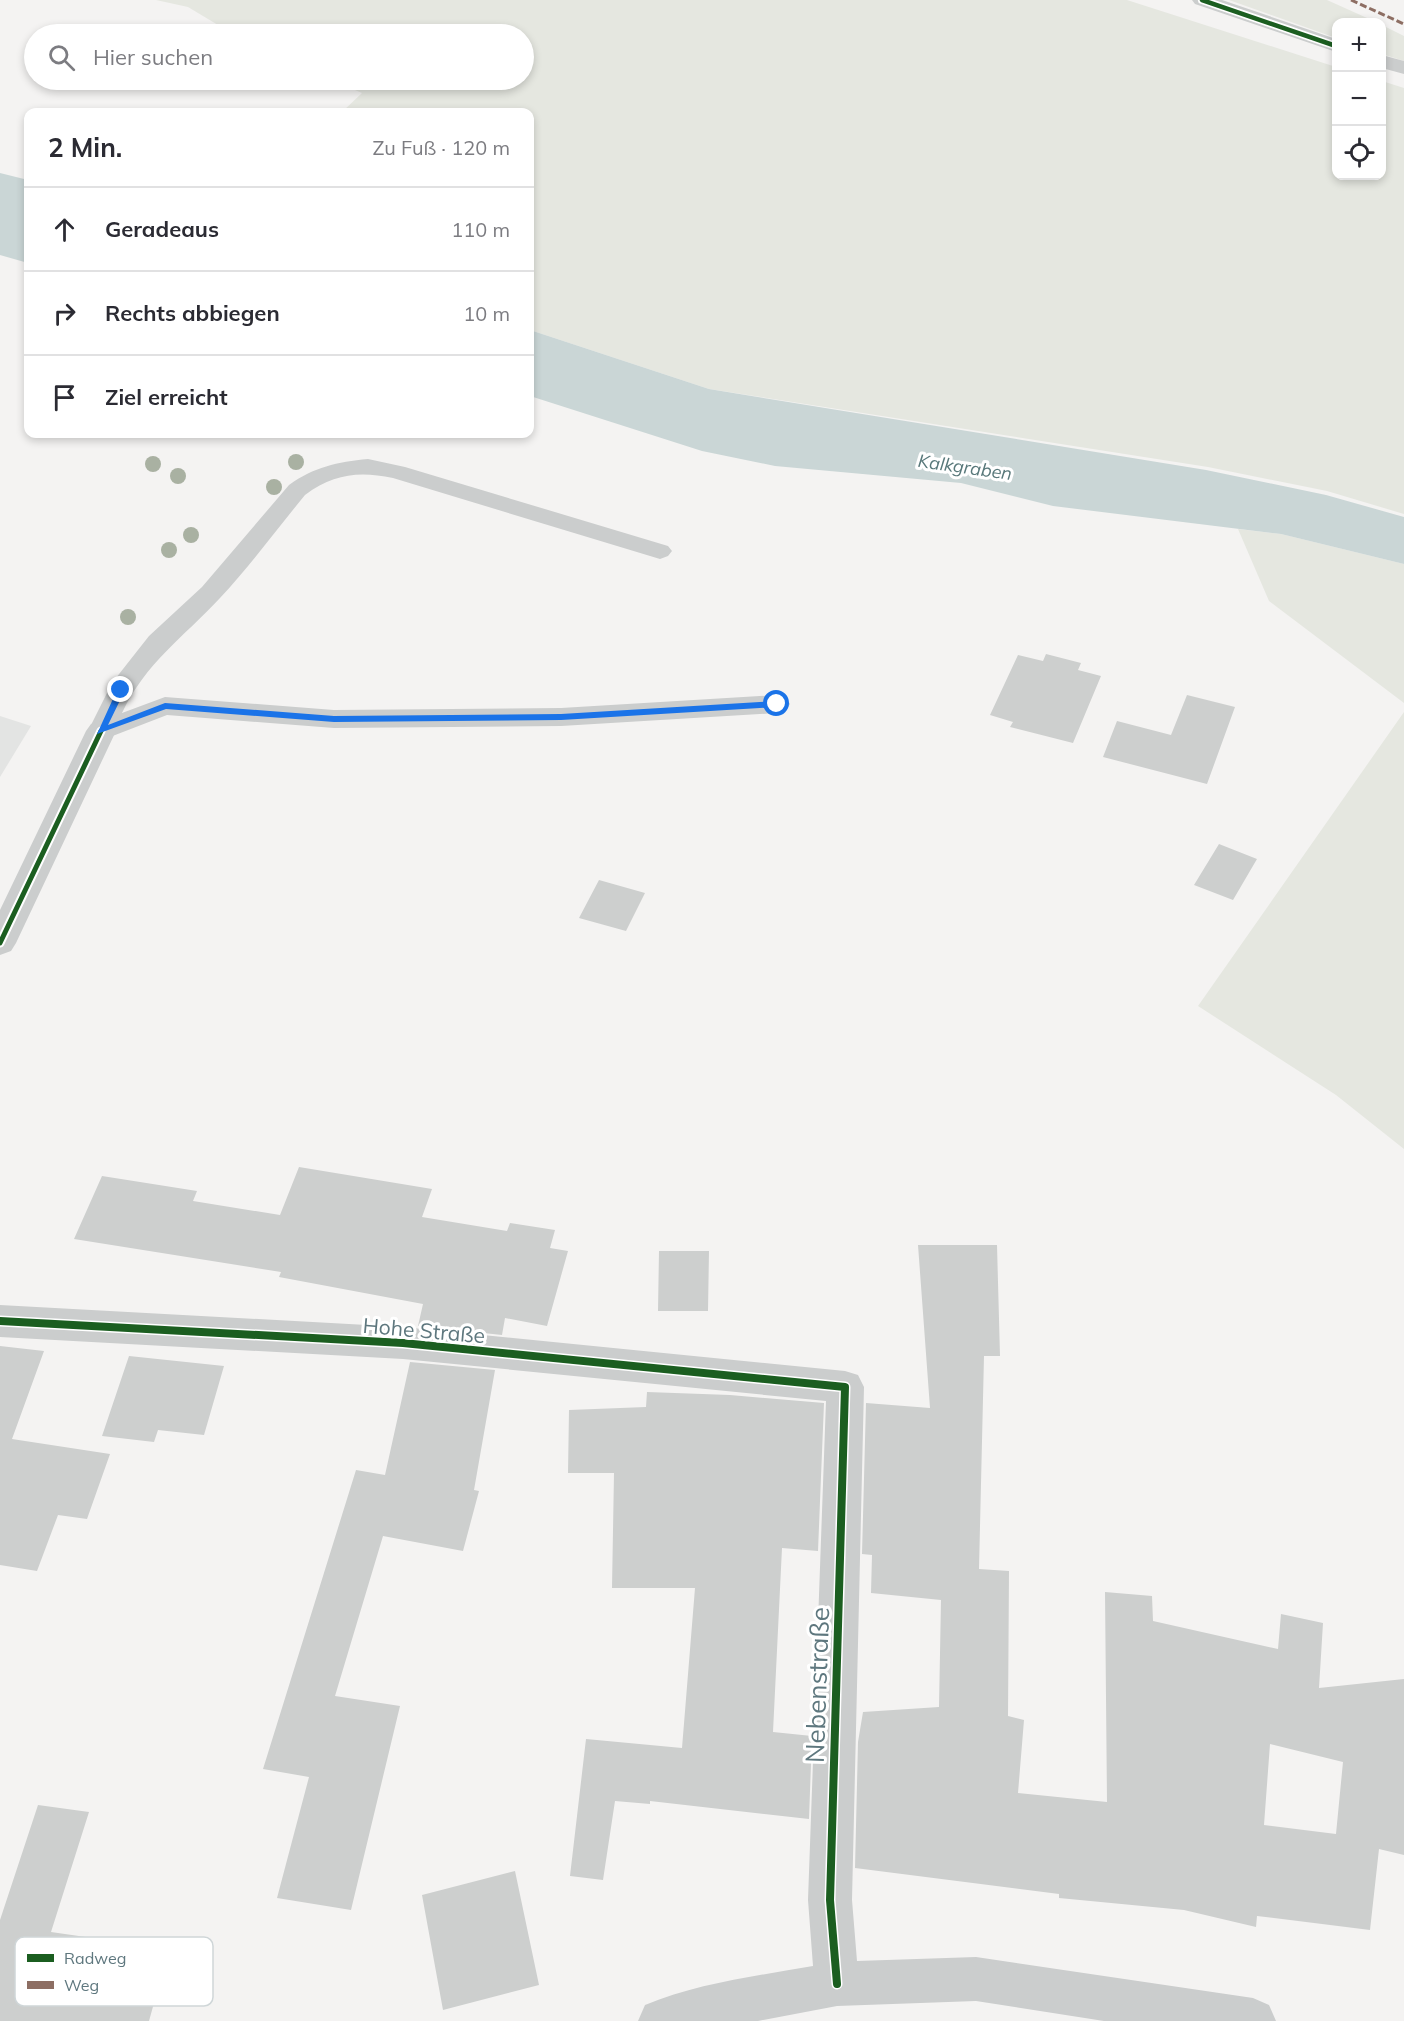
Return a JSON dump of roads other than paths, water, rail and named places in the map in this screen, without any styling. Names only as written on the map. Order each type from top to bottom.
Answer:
[{"type":"street","points":[[1202,0],[1332,45]]},
{"type":"street","points":[[1386,62],[1404,68]]},
{"type":"street","points":[[0,944],[100,731]]},
{"type":"street","name":"Hohe Straße","points":[[0,1321],[403,1343],[845,1387]]},
{"type":"street","name":"Nebenstraße","points":[[837,1984],[830,1900],[845,1387]]},
{"type":"street","points":[[660,2021],[700,2009],[837,1984],[976,1979],[1253,2021]]},
{"type":"lane","points":[[100,731],[121,690],[158,642],[211,593],[297,490],[315,477],[336,469],[369,466],[397,472],[660,550]]},
{"type":"lane","points":[[100,731],[165,706],[334,719],[561,717],[777,704]]},
{"type":"water","points":[[0,173],[24,179],[24,262],[0,255]]},
{"type":"water","name":"Kalkgraben","points":[[534,331],[709,389],[1206,470],[1326,495],[1404,517],[1404,564],[1281,534],[1053,506],[961,483],[775,466],[702,451],[534,397]]}]
